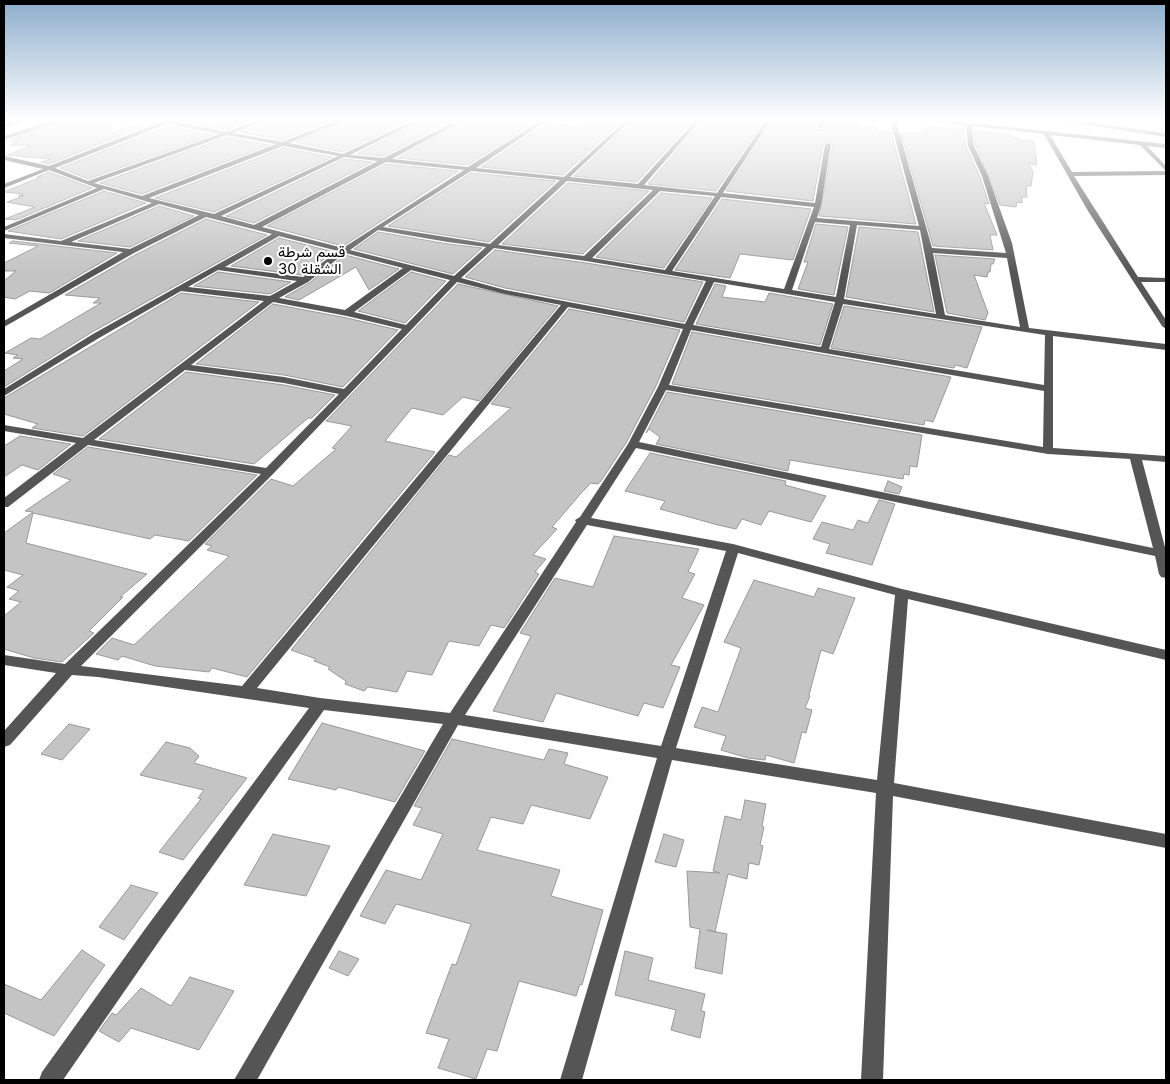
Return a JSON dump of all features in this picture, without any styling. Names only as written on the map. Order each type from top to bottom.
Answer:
[{"type":"street","points":[[4,186],[43,171]]},
{"type":"street","points":[[56,171],[88,183],[142,198],[504,292],[688,327],[1049,389]]},
{"type":"street","points":[[88,183],[123,171]]},
{"type":"street","points":[[142,198],[213,171]]},
{"type":"street","points":[[216,216],[314,171]]},
{"type":"street","points":[[256,227],[367,171]]},
{"type":"street","points":[[4,504],[185,367],[271,299],[305,280],[377,228],[467,171]]},
{"type":"street","points":[[474,171],[818,205]]},
{"type":"street","points":[[4,741],[68,670],[269,472],[407,328],[456,279],[573,171]]},
{"type":"street","points":[[639,187],[654,171]]},
{"type":"street","points":[[667,273],[734,171]]},
{"type":"street","points":[[787,292],[818,205],[824,171]]},
{"type":"street","points":[[906,171],[929,250],[941,317]]},
{"type":"street","points":[[982,171],[1011,256],[1025,330]]},
{"type":"street","points":[[1069,171],[1091,211],[1166,326]]},
{"type":"street","points":[[1071,174],[1166,171]]},
{"type":"street","points":[[4,228],[104,187]]},
{"type":"street","points":[[586,259],[658,189]]},
{"type":"street","points":[[62,243],[159,202]]},
{"type":"street","points":[[4,324],[130,251],[206,214]]},
{"type":"street","points":[[813,220],[923,228]]},
{"type":"street","points":[[824,350],[840,300],[854,223]]},
{"type":"street","points":[[377,228],[586,259],[1025,330],[1166,347]]},
{"type":"street","points":[[4,393],[96,336],[278,233]]},
{"type":"street","points":[[4,236],[130,251]]},
{"type":"street","points":[[4,242],[14,237]]},
{"type":"street","points":[[929,250],[1011,256]]},
{"type":"street","points":[[347,313],[410,267]]},
{"type":"street","points":[[218,268],[305,280]]},
{"type":"street","points":[[1137,279],[1166,280]]},
{"type":"street","points":[[246,1080],[454,719],[633,444],[663,387],[688,327],[711,280]]},
{"type":"street","points":[[182,289],[271,299],[347,313],[407,328]]},
{"type":"street","points":[[246,692],[567,303]]},
{"type":"street","points":[[1048,451],[1049,333]]},
{"type":"street","points":[[185,367],[284,380],[346,392]]},
{"type":"street","points":[[663,387],[1048,451],[1166,459]]},
{"type":"street","points":[[4,428],[269,472]]},
{"type":"street","points":[[633,444],[1160,553]]},
{"type":"street","points":[[1135,456],[1166,574]]},
{"type":"street","points":[[582,520],[733,548],[902,593],[1166,655]]},
{"type":"street","points":[[571,1080],[666,754],[733,548]]},
{"type":"street","points":[[872,1080],[885,788],[902,593]]},
{"type":"street","points":[[4,660],[68,670],[98,672],[246,692],[320,704],[454,719],[885,788],[1166,841]]},
{"type":"street","points":[[50,1080],[320,704]]},
{"type":"building","points":[[67,171],[112,171],[88,179]]},
{"type":"building","points":[[134,171],[203,171],[142,194],[100,183]]},
{"type":"building","points":[[225,171],[303,171],[214,212],[155,198]]},
{"type":"building","points":[[320,171],[355,171],[254,223],[226,216]]},
{"type":"building","points":[[373,171],[458,171],[343,246],[267,226]]},
{"type":"building","points":[[518,171],[568,171],[563,175]]},
{"type":"building","points":[[580,171],[647,171],[637,182],[574,176]]},
{"type":"building","points":[[660,171],[730,171],[716,191],[648,184]]},
{"type":"building","points":[[740,171],[818,171],[813,201],[726,191]]},
{"type":"building","points":[[828,171],[901,171],[916,224],[819,216]]},
{"type":"building","points":[[912,171],[977,171],[989,204],[984,203],[997,235],[990,235],[993,250],[933,246]]},
{"type":"building","points":[[986,171],[1032,171],[1031,186],[1026,186],[1027,197],[1022,197],[1022,203],[1017,202],[1016,207],[1000,205]]},
{"type":"building","points":[[49,172],[92,188],[16,220],[5,219],[35,207],[7,202],[24,196],[18,196],[23,194],[4,192]]},
{"type":"building","points":[[471,173],[556,181],[489,242],[388,226]]},
{"type":"building","points":[[568,183],[649,191],[583,254],[502,244]]},
{"type":"building","points":[[104,191],[146,203],[61,239],[8,231]]},
{"type":"building","points":[[661,193],[712,198],[664,268],[596,257]]},
{"type":"building","points":[[722,199],[811,209],[793,260],[740,254],[730,278],[675,270]]},
{"type":"building","points":[[159,206],[194,216],[130,247],[78,241]]},
{"type":"building","points":[[206,219],[267,235],[92,332],[4,387],[4,371],[23,359],[13,358],[18,355],[5,353],[31,338],[40,339],[101,303],[93,303],[100,298],[65,295],[135,255]]},
{"type":"building","points":[[816,224],[848,227],[834,295],[798,289],[808,262],[804,262]]},
{"type":"building","points":[[859,227],[918,232],[934,312],[846,297]]},
{"type":"building","points":[[378,232],[482,248],[453,274],[354,249]]},
{"type":"building","points":[[279,238],[334,252],[302,275],[231,266]]},
{"type":"building","points":[[13,241],[117,253],[49,293],[30,291],[15,299],[4,297],[4,281],[16,271],[4,271],[4,263],[38,246],[9,243]]},
{"type":"building","points":[[495,250],[703,282],[684,322],[505,288],[465,277]]},
{"type":"building","points":[[345,255],[399,269],[369,290],[356,267],[299,300],[285,297],[309,283]]},
{"type":"building","points":[[935,255],[995,259],[993,264],[991,264],[987,277],[974,275],[988,313],[985,320],[947,313]]},
{"type":"building","points":[[218,272],[291,282],[270,294],[194,286]]},
{"type":"building","points":[[411,272],[446,281],[405,323],[358,311]]},
{"type":"building","points":[[458,284],[558,306],[479,401],[463,397],[443,415],[412,408],[385,441],[435,452],[247,677],[212,668],[209,672],[155,666],[122,656],[118,660],[96,654],[112,638],[134,645],[229,556],[207,550],[212,546],[205,544],[271,479],[293,486],[336,449],[332,448],[352,426],[326,421]]},
{"type":"building","points":[[715,284],[726,286],[722,297],[765,302],[769,293],[833,304],[820,345],[696,324]]},
{"type":"building","points":[[181,293],[259,302],[83,436],[32,428],[38,424],[4,414],[4,398]]},
{"type":"building","points":[[273,304],[398,330],[343,387],[284,375],[196,364]]},
{"type":"building","points":[[844,306],[982,327],[967,368],[955,365],[954,368],[831,348]]},
{"type":"building","points":[[569,309],[680,330],[656,386],[626,443],[601,481],[598,484],[591,483],[583,491],[552,527],[557,529],[533,555],[546,559],[535,572],[539,574],[504,628],[491,625],[479,646],[449,641],[432,675],[407,671],[397,692],[368,687],[364,691],[345,684],[346,681],[328,669],[330,667],[314,661],[316,659],[291,650],[449,455],[456,457],[511,408],[491,404]]},
{"type":"building","points":[[692,332],[951,377],[933,422],[925,420],[924,425],[672,384]]},
{"type":"building","points":[[186,372],[284,385],[335,395],[312,418],[308,418],[254,464],[99,439]]},
{"type":"building","points":[[667,392],[922,435],[917,467],[910,466],[909,475],[904,474],[903,479],[790,460],[788,471],[656,444],[660,437],[649,429],[646,433]]},
{"type":"building","points":[[20,436],[71,444],[38,470],[22,465],[4,477],[4,446]]},
{"type":"building","points":[[88,447],[257,475],[189,541],[155,535],[150,539],[33,513],[26,543],[147,574],[120,597],[123,597],[89,631],[94,633],[62,662],[34,658],[4,649],[4,616],[21,602],[9,599],[19,591],[7,587],[23,575],[4,570],[4,533],[33,512],[25,511],[71,480],[53,474]]},
{"type":"building","points":[[650,453],[786,481],[785,485],[826,496],[811,522],[769,511],[761,525],[742,519],[736,529],[718,525],[660,509],[665,501],[625,491]]},
{"type":"building","points":[[888,481],[902,487],[899,494],[884,491]]},
{"type":"building","points":[[879,500],[895,504],[872,565],[826,553],[830,544],[813,539],[822,522],[853,530],[858,520],[868,523]]},
{"type":"building","points":[[614,536],[699,549],[688,572],[695,574],[682,598],[704,605],[671,665],[680,667],[663,708],[644,703],[638,716],[556,693],[543,722],[493,711],[531,636],[520,633],[555,578],[593,587]]},
{"type":"building","points":[[754,580],[814,597],[818,588],[855,598],[833,654],[821,650],[810,696],[805,708],[812,710],[806,733],[802,732],[794,763],[766,755],[765,760],[748,758],[721,750],[726,736],[694,727],[702,707],[718,712],[741,648],[724,642]]},
{"type":"building","points":[[322,723],[425,751],[395,802],[338,787],[336,790],[288,779]]},
{"type":"building","points":[[69,724],[90,729],[62,760],[41,754]]},
{"type":"building","points":[[452,739],[544,760],[549,749],[568,753],[564,764],[608,777],[590,819],[531,805],[523,824],[491,817],[477,850],[560,870],[551,896],[603,910],[582,985],[580,984],[576,996],[519,981],[497,1051],[487,1049],[476,1079],[438,1068],[449,1039],[426,1033],[452,964],[456,965],[471,924],[396,904],[385,924],[360,916],[386,870],[421,880],[443,834],[413,825],[422,808],[414,806]]},
{"type":"building","points":[[166,742],[190,748],[199,756],[194,763],[247,778],[183,860],[159,852],[201,799],[198,798],[204,790],[140,775]]},
{"type":"building","points":[[745,800],[766,804],[760,845],[763,846],[759,865],[749,863],[747,879],[728,874],[715,932],[727,934],[722,974],[695,968],[700,929],[690,927],[687,871],[720,873],[713,871],[725,816],[741,820]]},
{"type":"building","points":[[273,834],[330,846],[306,896],[244,885]]},
{"type":"building","points":[[664,834],[684,840],[676,867],[655,862]]},
{"type":"building","points":[[131,885],[158,893],[124,940],[99,927]]},
{"type":"building","points":[[82,950],[105,965],[54,1036],[4,1013],[4,984],[41,1000]]},
{"type":"building","points":[[339,951],[359,959],[348,976],[329,968]]},
{"type":"building","points":[[625,951],[653,958],[648,980],[705,994],[701,1011],[705,1012],[700,1038],[671,1030],[676,1010],[615,995]]},
{"type":"building","points":[[190,977],[234,991],[199,1050],[131,1028],[119,1042],[99,1031],[112,1013],[116,1015],[141,988],[171,1006]]},
{"type":"place","name":"قسم شرطة الشقلة 30","points":[[268,261]]}]
